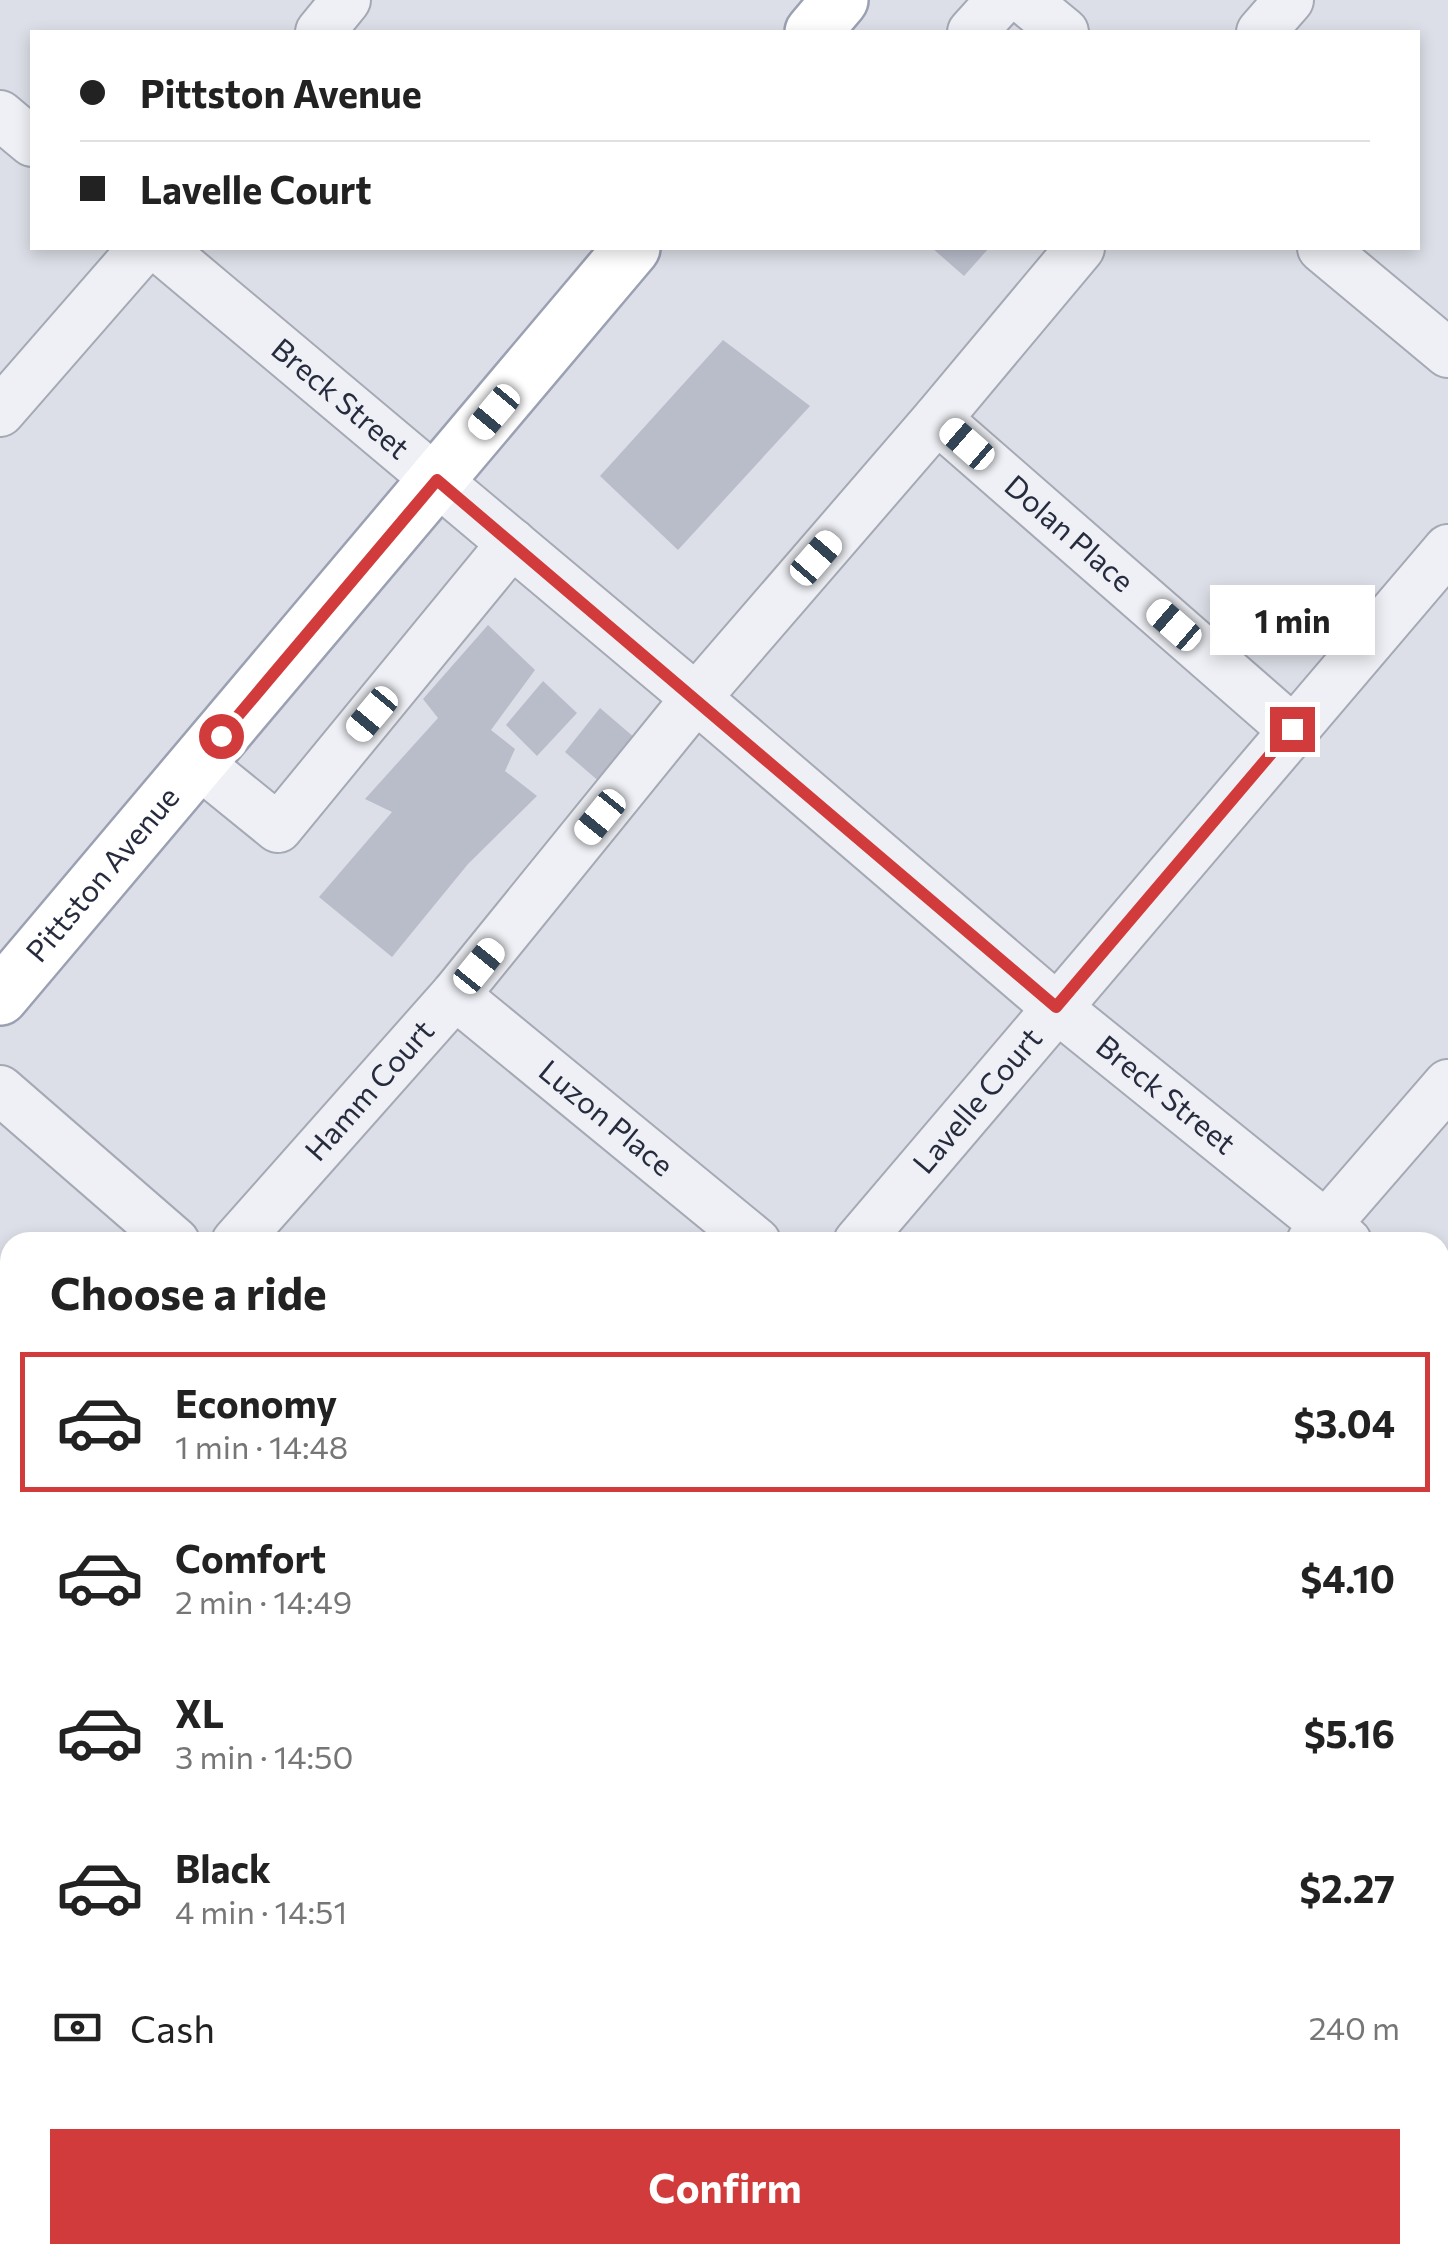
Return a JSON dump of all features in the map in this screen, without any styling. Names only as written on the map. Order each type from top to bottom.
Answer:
[{"type":"main road","points":[[815,30],[840,0]]},
{"type":"main road","name":"Pittston Avenue","points":[[0,998],[630,250]]},
{"type":"street","points":[[322,30],[346,0]]},
{"type":"street","points":[[974,30],[1002,0]]},
{"type":"street","points":[[1025,0],[1062,30]]},
{"type":"street","points":[[1263,30],[1288,0]]},
{"type":"street","points":[[0,115],[30,140]]},
{"type":"street","points":[[0,412],[141,250]]},
{"type":"street","name":"Breck Street","points":[[162,250],[1323,1232]]},
{"type":"street","name":"Hamm Court","points":[[245,1232],[455,996],[696,698],[1078,250]]},
{"type":"street","points":[[1324,250],[1448,353]]},
{"type":"street","name":"Dolan Place","points":[[937,418],[1292,729]]},
{"type":"street","points":[[198,763],[278,828],[512,544]]},
{"type":"street","name":"Lavelle Court","points":[[866,1232],[1448,549]]},
{"type":"street","name":"Luzon Place","points":[[455,996],[744,1232]]},
{"type":"street","points":[[1331,1232],[1448,1084]]},
{"type":"street","points":[[0,1090],[163,1232]]},
{"type":"building","points":[[934,250],[987,250],[964,276]]},
{"type":"building","points":[[723,340],[810,406],[678,550],[600,476]]},
{"type":"building","points":[[488,625],[535,670],[491,730],[515,749],[505,771],[537,796],[468,864],[392,957],[319,897],[392,812],[365,799],[438,718],[423,699]]},
{"type":"building","points":[[543,681],[577,713],[537,756],[506,725]]},
{"type":"building","points":[[600,708],[642,744],[602,784],[565,752]]},
{"type":"route","points":[[221,736],[437,480],[1056,1007],[1292,729]]}]
